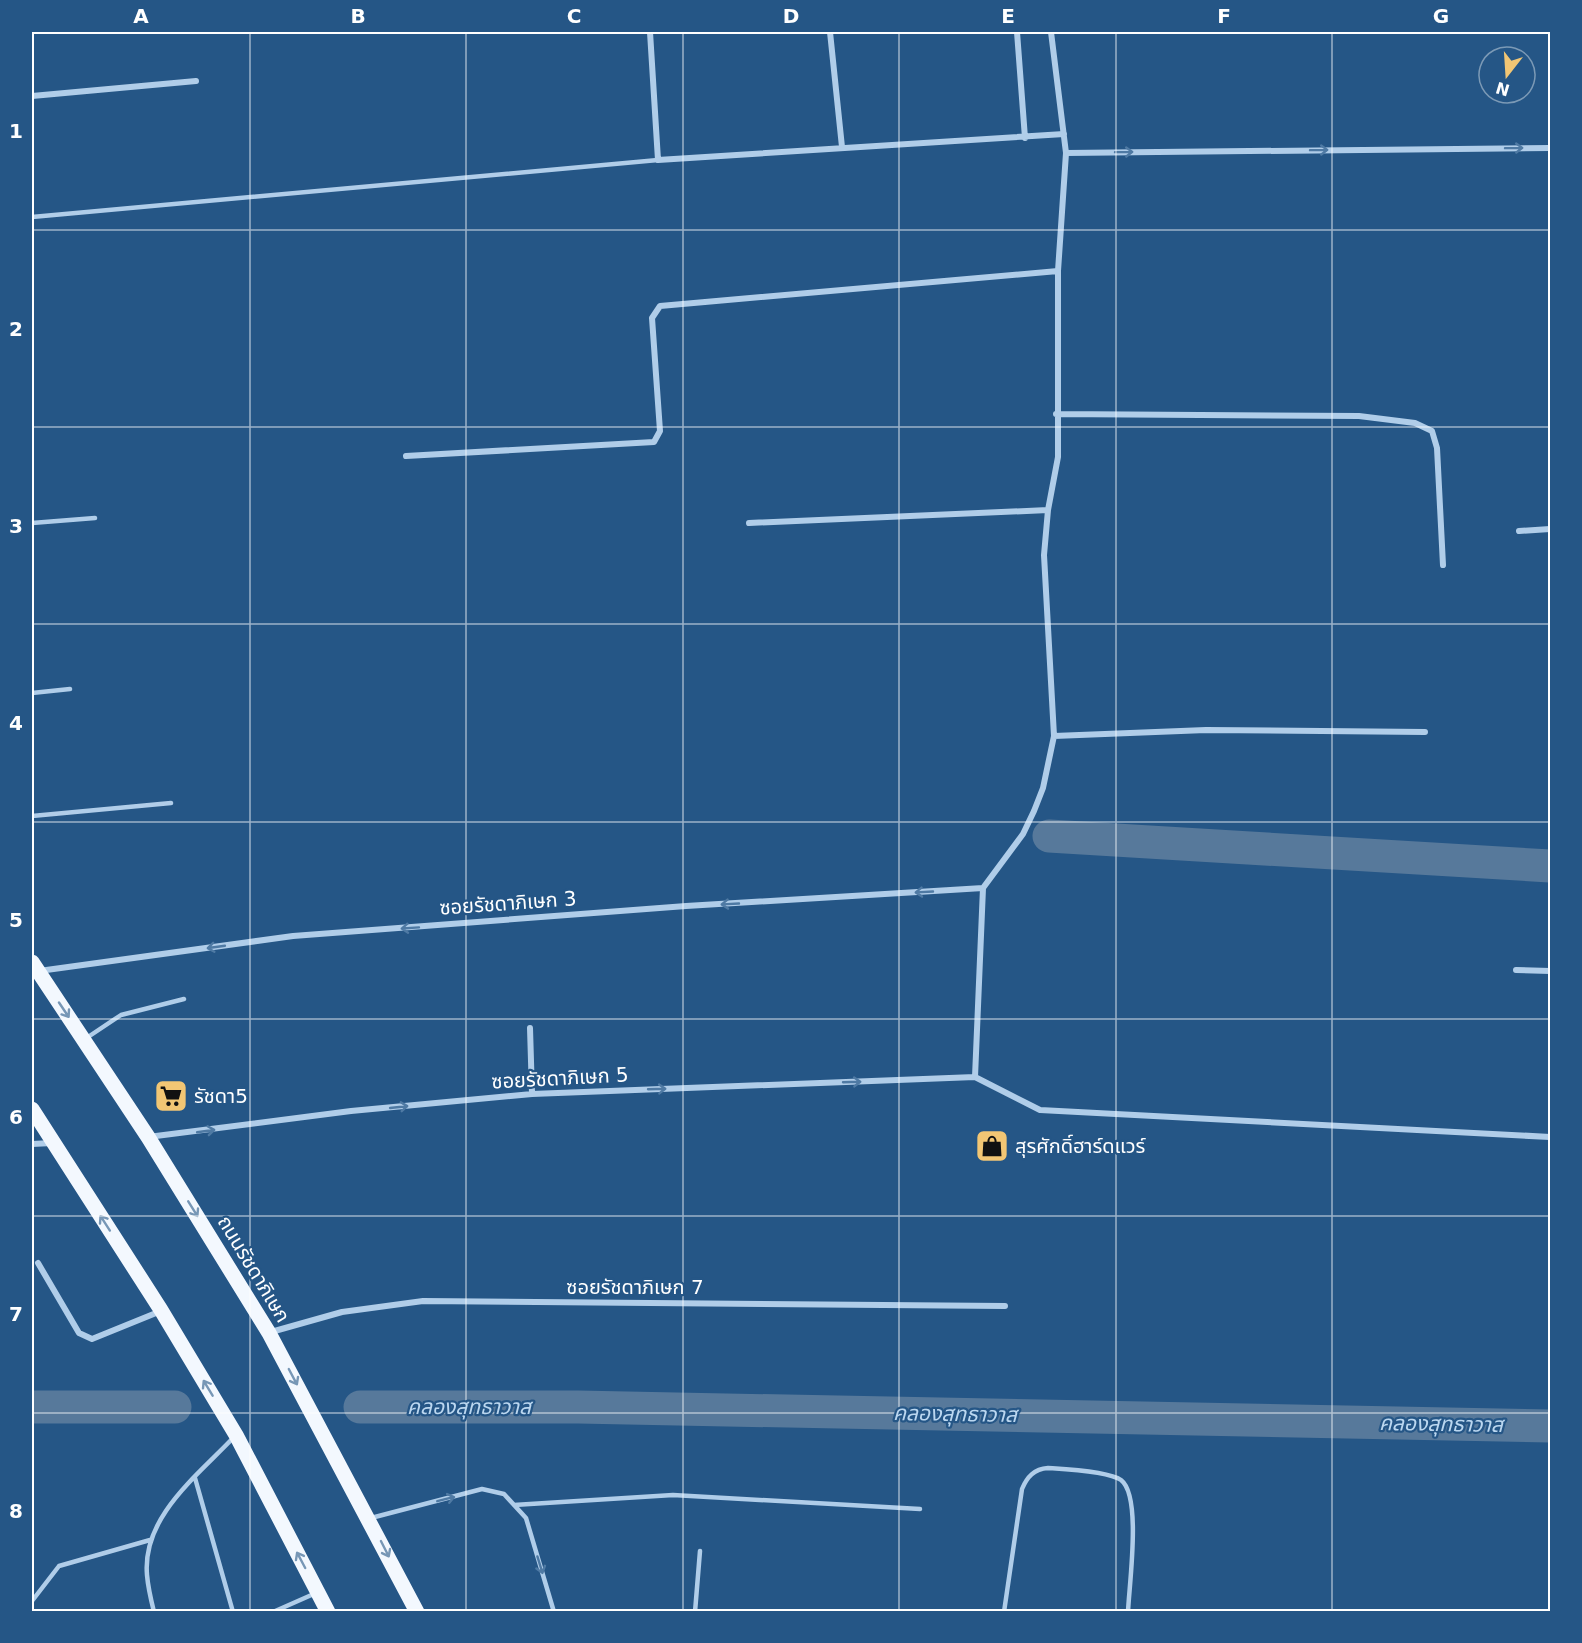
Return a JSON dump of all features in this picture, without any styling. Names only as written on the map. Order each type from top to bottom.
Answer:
[{"type":"main road","name":"ถนนรัชดาภิเษก","points":[[35,967],[148,1137],[269,1333],[417,1611]]},
{"type":"main road","points":[[32,1110],[161,1310],[236,1435],[328,1611]]},
{"type":"street","points":[[650,32],[658,160],[1064,134]]},
{"type":"street","points":[[830,32],[842,147]]},
{"type":"street","points":[[1017,32],[1025,138]]},
{"type":"street","points":[[1051,32],[1066,153],[1058,271],[1056,414],[1058,457],[1048,510],[1044,555],[1054,736],[1043,788],[1034,811],[1023,834],[983,888],[975,1077],[1040,1110],[1551,1137]]},
{"type":"street","points":[[32,96],[196,81]]},
{"type":"street","points":[[1066,153],[1551,148]]},
{"type":"street","points":[[406,456],[654,441],[660,431],[652,318],[660,306],[1058,271]]},
{"type":"street","points":[[1056,414],[1359,416],[1415,423],[1432,431],[1437,448],[1443,565]]},
{"type":"street","points":[[749,523],[1048,510]]},
{"type":"street","points":[[1519,531],[1551,528]]},
{"type":"street","points":[[1054,736],[1206,730],[1425,732]]},
{"type":"street","name":"ซอยรัชดาภิเษก 3","points":[[35,967],[293,936],[686,906],[983,888]]},
{"type":"street","points":[[1516,970],[1551,971]]},
{"type":"street","points":[[530,1028],[532,1094]]},
{"type":"street","name":"ซอยรัชดาภิเษก 5","points":[[148,1137],[351,1111],[532,1094],[975,1077]]},
{"type":"street","points":[[32,1144],[53,1143]]},
{"type":"street","points":[[38,1263],[80,1333],[92,1339],[161,1310]]},
{"type":"street","name":"ซอยรัชดาภิเษก 7","points":[[269,1333],[342,1312],[423,1302],[1005,1306]]},
{"type":"lane","points":[[32,217],[658,160]]},
{"type":"lane","points":[[32,524],[96,518]]},
{"type":"lane","points":[[32,693],[70,688]]},
{"type":"lane","points":[[32,816],[171,803]]},
{"type":"lane","points":[[84,1040],[121,1015],[184,999]]},
{"type":"lane","points":[[154,1611],[147,1574],[150,1540],[166,1509],[236,1435]]},
{"type":"lane","points":[[1004,1611],[1022,1489],[1030,1475],[1048,1468],[1113,1476],[1122,1481],[1128,1490],[1133,1510],[1128,1611]]},
{"type":"lane","points":[[195,1478],[233,1611]]},
{"type":"lane","points":[[369,1518],[482,1489],[504,1494],[526,1518],[554,1611]]},
{"type":"lane","points":[[514,1505],[673,1495],[920,1509]]},
{"type":"lane","points":[[32,1601],[60,1566],[150,1540]]},
{"type":"lane","points":[[695,1611],[700,1551]]},
{"type":"lane","points":[[273,1611],[318,1592]]},
{"type":"waterway","points":[[1049,836],[1550,866]]},
{"type":"waterway","name":"คลองสุทธาวาส","points":[[32,1407],[175,1407]]},
{"type":"waterway","name":"คลองสุทธาวาส","points":[[360,1407],[578,1407],[1550,1426]]},
{"type":"place","name":"รัชดา5","points":[[171,1096]]},
{"type":"place","name":"สุรศักดิ์ฮาร์ดแวร์","points":[[992,1146]]}]
